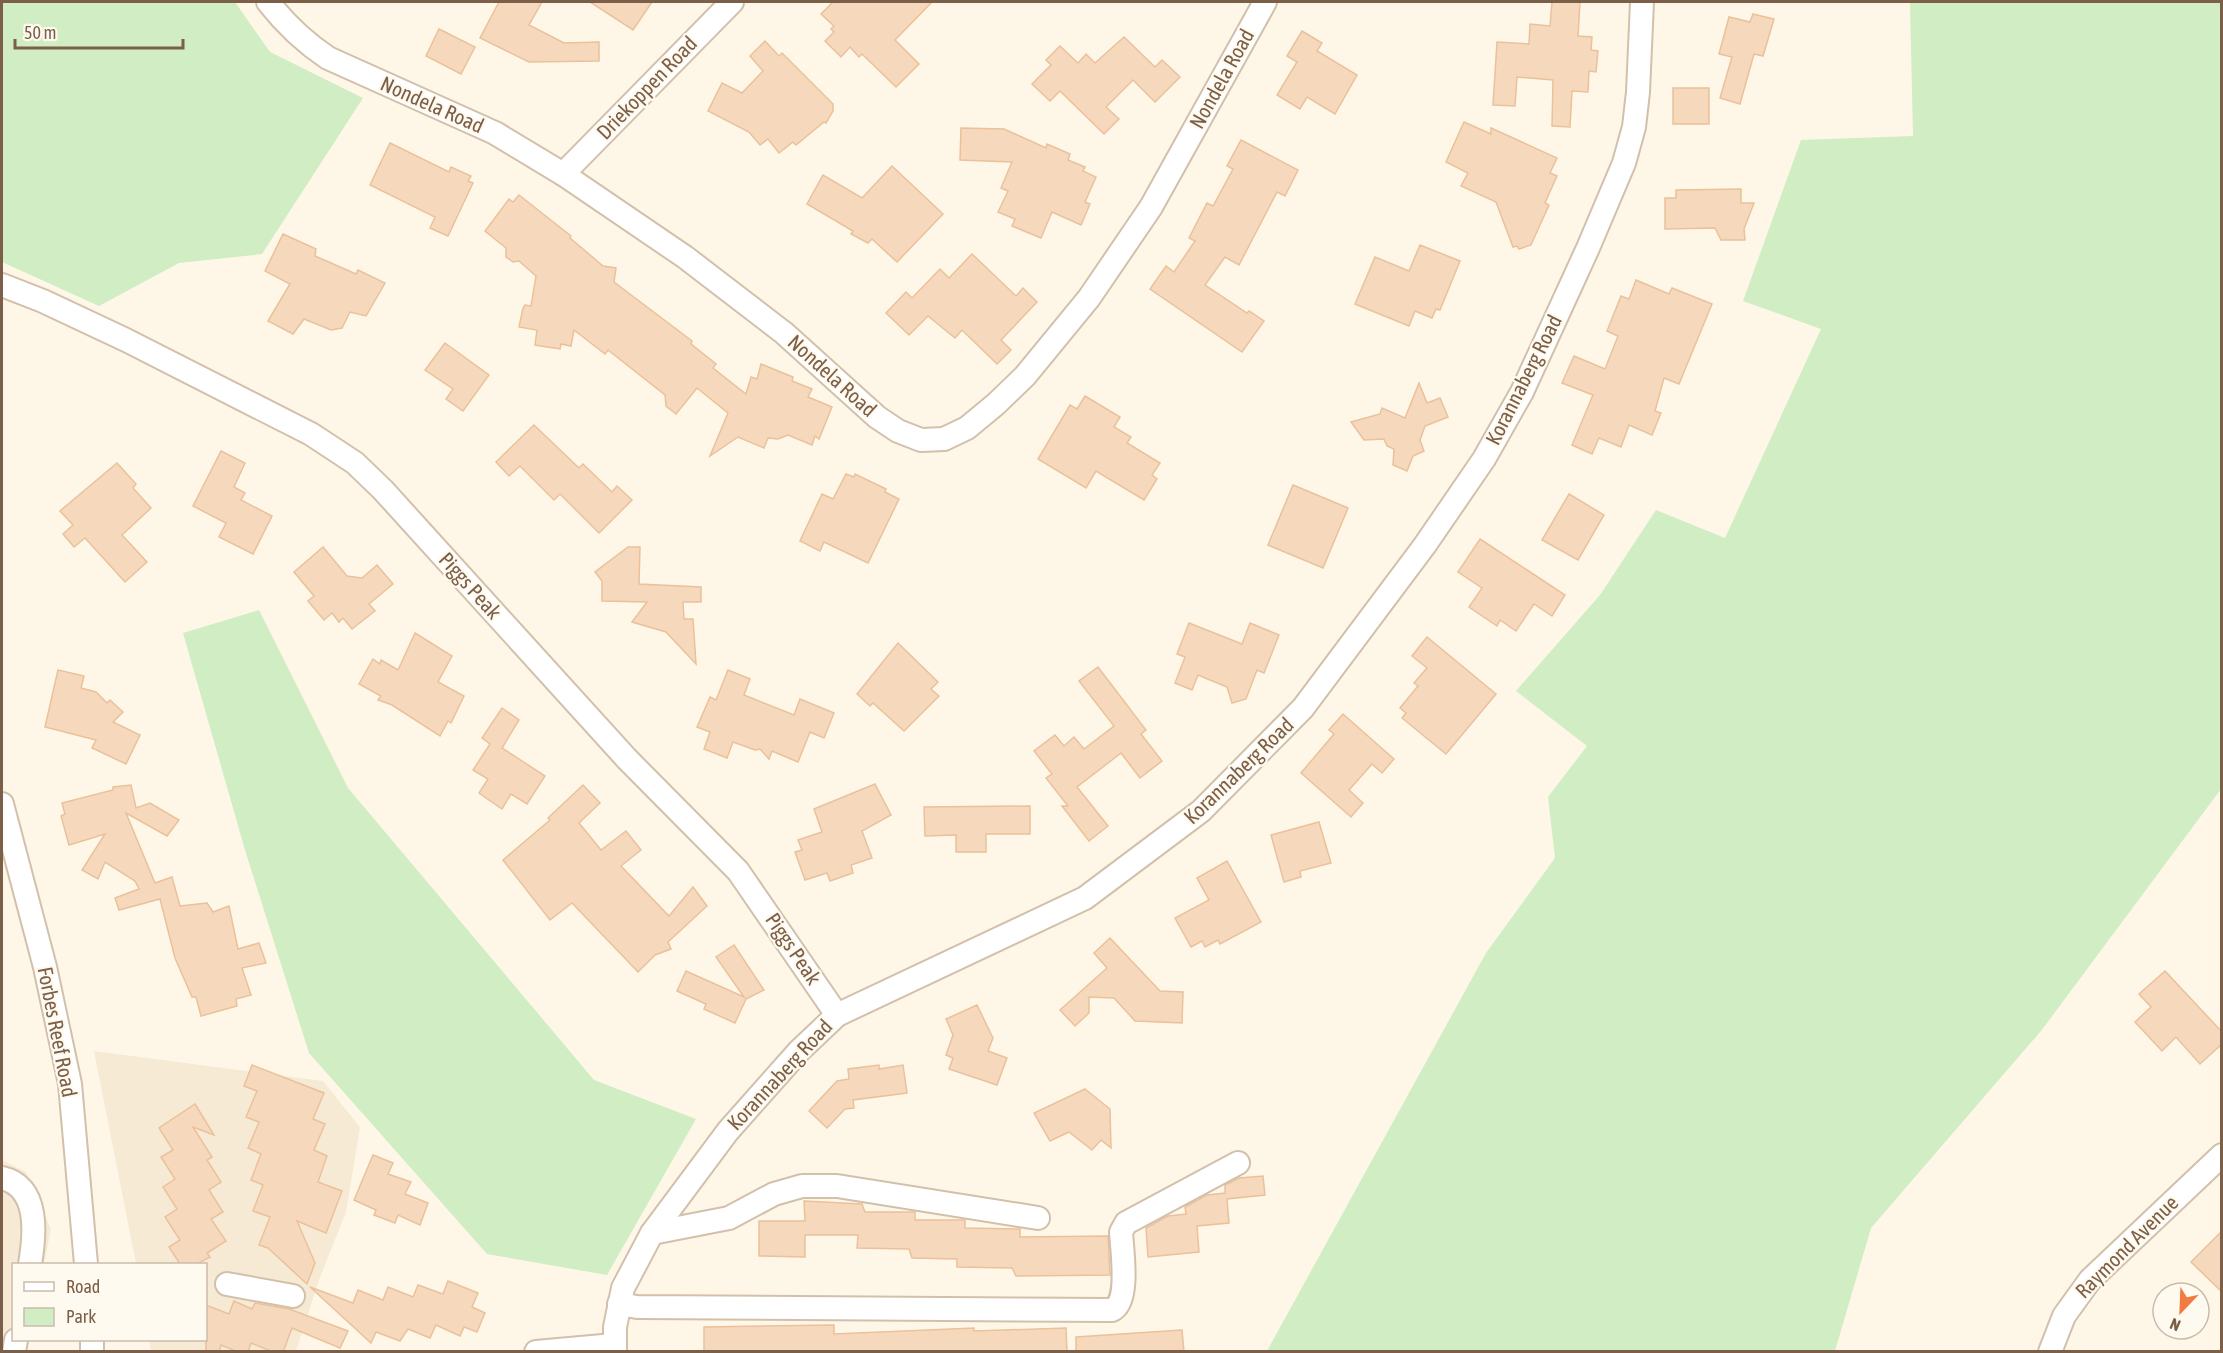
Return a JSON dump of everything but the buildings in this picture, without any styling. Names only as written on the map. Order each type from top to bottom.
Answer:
[{"type":"street","name":"Nondela Road","points":[[268,2],[306,44],[328,58],[495,133],[563,174],[685,257],[784,333],[877,417],[898,431],[921,440],[944,439],[967,428],[996,404],[1025,376],[1089,298],[1151,207],[1265,2]]},
{"type":"street","name":"Driekoppen Road","points":[[563,174],[732,2]]},
{"type":"street","name":"Korannaberg Road","points":[[615,1348],[619,1304],[629,1272],[652,1233],[728,1131],[800,1051],[837,1015],[1086,898],[1201,811],[1303,708],[1471,478],[1522,392],[1624,163],[1635,115],[1642,2]]},
{"type":"street","name":"Piggs Peak","points":[[2,285],[43,301],[126,340],[311,434],[355,464],[383,490],[627,759],[738,871],[775,921],[837,1015]]},
{"type":"street","name":"Forbes Reef Road","points":[[2,804],[45,966],[70,1084],[86,1263]]},
{"type":"street","name":"Raymond Avenue","points":[[2050,1352],[2064,1316],[2090,1280],[2222,1155]]},
{"type":"street","points":[[619,1304],[647,1307],[1112,1310],[1117,1308],[1123,1296],[1121,1232],[1126,1223],[1238,1163]]},
{"type":"street","points":[[2,1178],[10,1181],[28,1199],[35,1226],[30,1263]]},
{"type":"street","points":[[652,1233],[729,1218],[774,1194],[802,1186],[837,1186],[1038,1218]]},
{"type":"street","points":[[227,1284],[293,1296]]},
{"type":"street","points":[[536,1352],[615,1348]]},
{"type":"shaded area","points":[[94,1051],[323,1081],[360,1127],[346,1212],[319,1280],[296,1351],[151,1351],[149,1341],[207,1341],[207,1263],[136,1263]]},
{"type":"shaded area","points":[[2,1160],[26,1172],[51,1229],[44,1263],[12,1263],[12,1341],[29,1341],[26,1351],[2,1351]]},
{"type":"green space","points":[[2,2],[235,2],[270,52],[363,98],[262,254],[179,263],[99,306],[2,262]]},
{"type":"green space","points":[[1910,2],[2221,2],[2221,789],[2041,1031],[1871,1228],[1835,1351],[1267,1351],[1486,953],[1555,858],[1548,797],[1587,746],[1516,691],[1600,595],[1656,510],[1725,538],[1821,329],[1743,301],[1801,140],[1913,136]]},
{"type":"green space","points":[[259,610],[348,788],[594,1080],[696,1119],[607,1275],[487,1254],[309,1053],[245,850],[183,633]]}]
